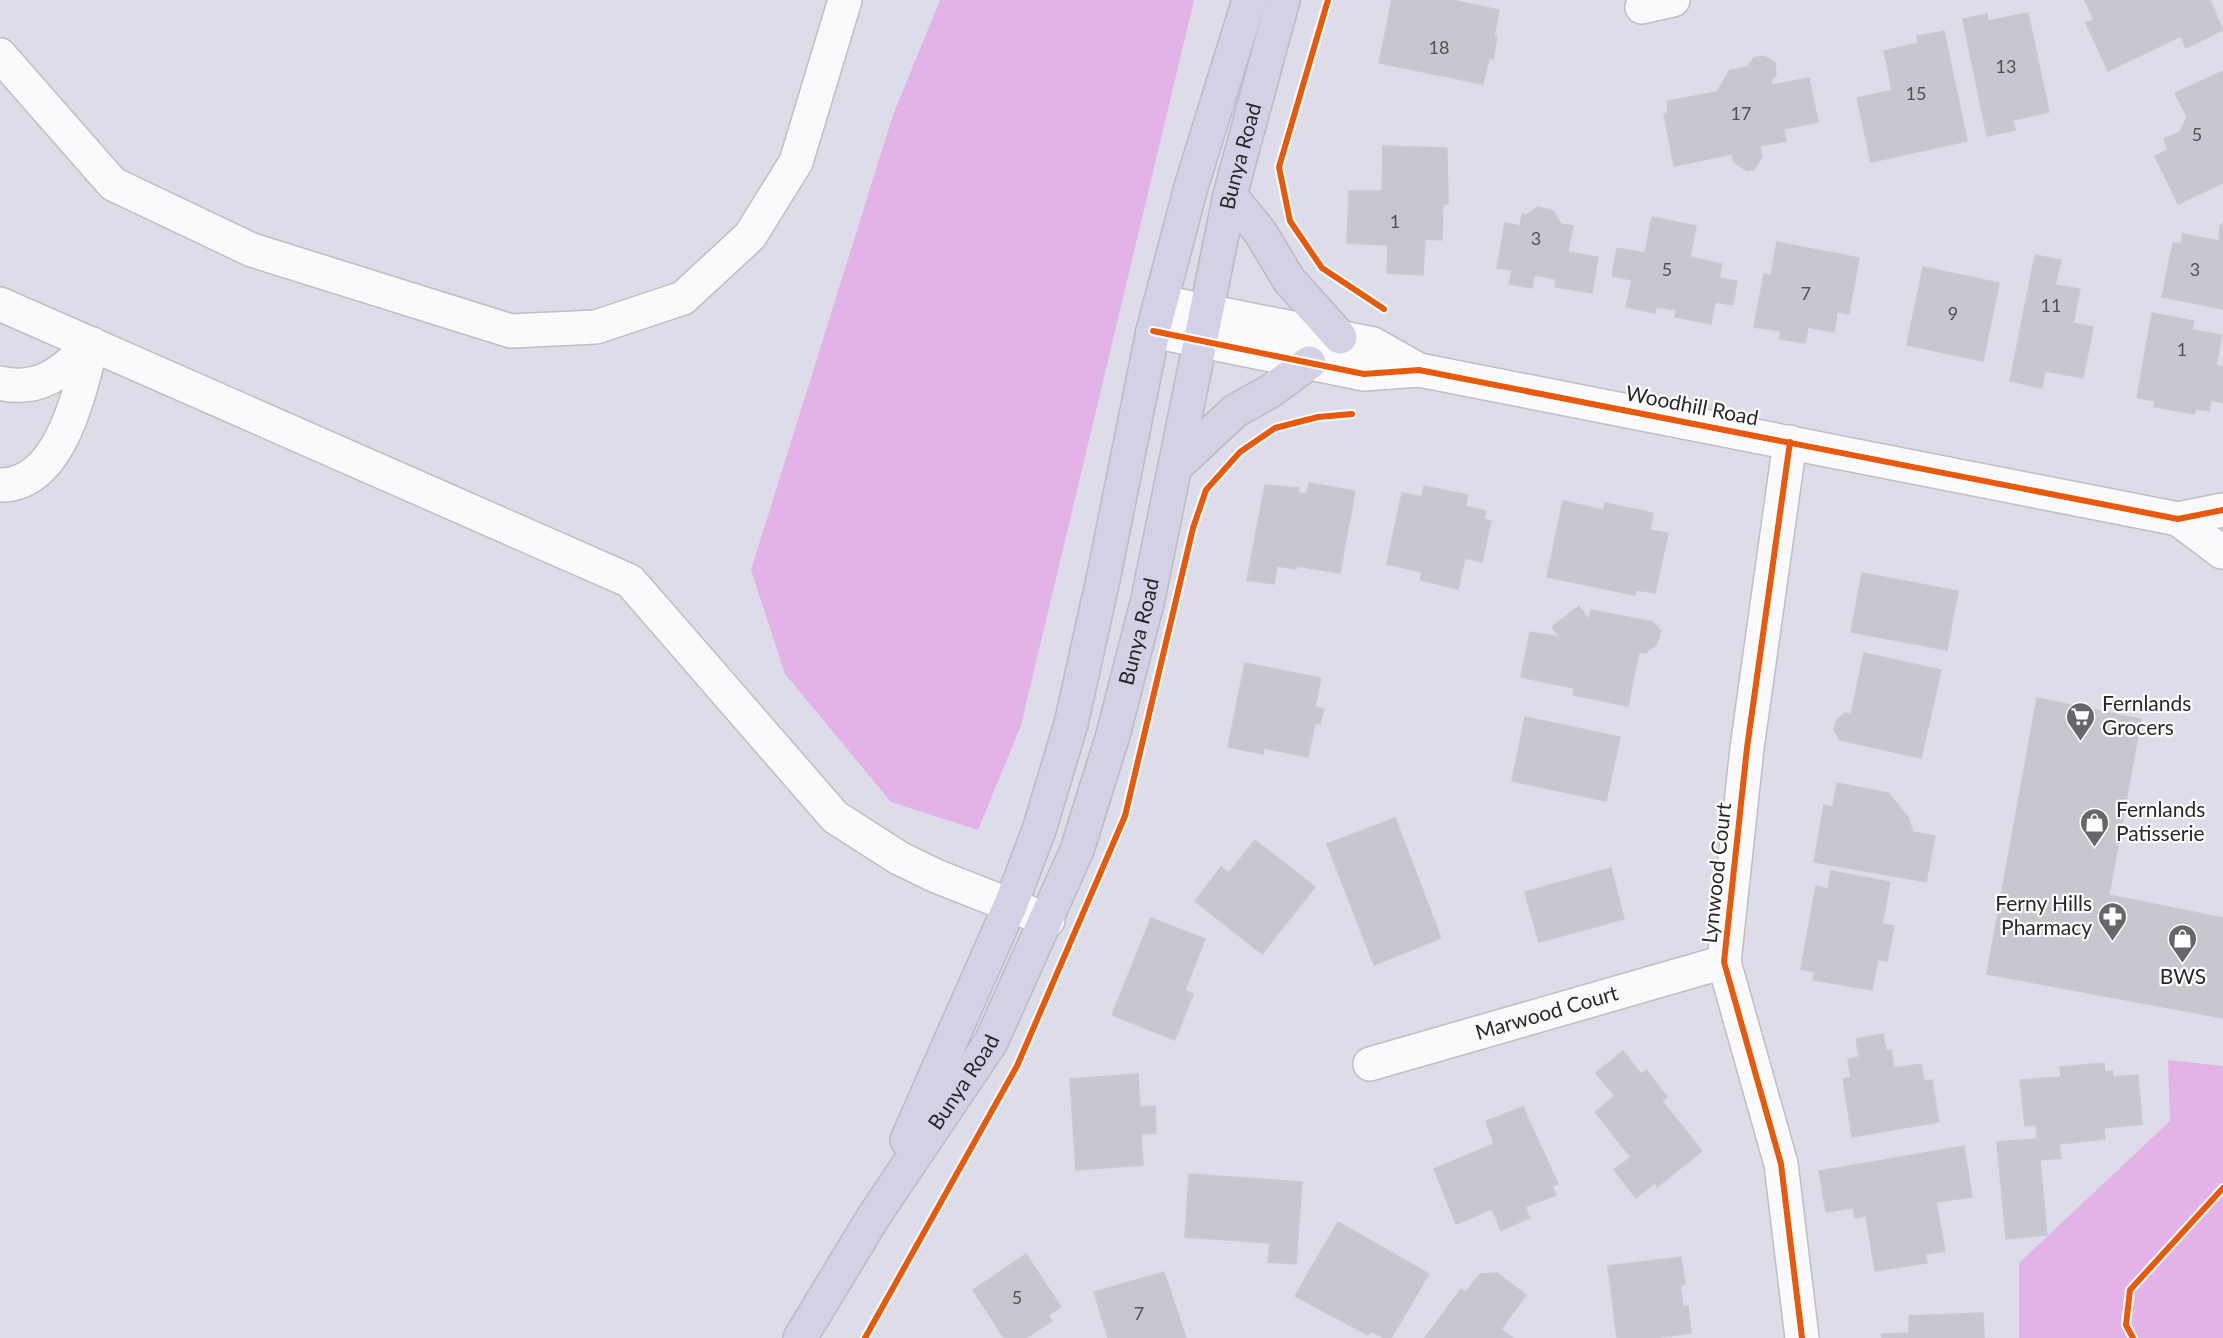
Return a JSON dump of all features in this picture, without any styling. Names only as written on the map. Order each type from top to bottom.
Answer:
[{"type":"main road","name":"Bunya Road","points":[[874,1216],[1011,904],[1039,830],[1071,724],[1157,317],[1191,187],[1249,0]]},
{"type":"main road","name":"Bunya Road","points":[[800,1338],[874,1216],[991,1042],[1048,920],[1077,850],[1113,735],[1151,588],[1230,195],[1283,0]]},
{"type":"main road","points":[[1230,195],[1260,232],[1289,280],[1340,337]]},
{"type":"main road","points":[[1175,467],[1235,411],[1269,392],[1309,363]]},
{"type":"street","points":[[0,55],[113,184],[252,250],[511,331],[596,327],[683,298],[750,236],[796,162],[846,0]]},
{"type":"street","points":[[0,304],[630,581],[836,817],[899,858],[936,876],[1048,920]]},
{"type":"street","name":"Woodhill Road","points":[[1157,317],[1203,326],[1340,337],[1373,344],[1419,370]]},
{"type":"street","name":"Woodhill Road","points":[[1203,326],[1309,363],[1364,374],[1419,370],[2178,519],[2223,510]]},
{"type":"street","points":[[0,383],[12,386],[44,383],[69,366],[92,344]]},
{"type":"street","points":[[0,485],[9,485],[34,475],[49,459],[78,398],[92,344]]},
{"type":"street","name":"Lynwood Court","points":[[1790,442],[1747,748],[1724,962],[1781,1164],[1802,1338]]},
{"type":"street","name":"Woodhill Road","points":[[2178,519],[2223,553]]},
{"type":"street","name":"Marwood Court","points":[[1370,1064],[1724,962]]},
{"type":"shaded area","points":[[940,0],[1194,0],[1021,725],[978,830],[891,802],[785,674],[751,570],[893,115]]},
{"type":"shaded area","points":[[2168,1060],[2223,1066],[2223,1338],[2019,1338],[2019,1263],[2170,1121]]},
{"type":"building","points":[[1392,0],[1451,0],[1499,10],[1493,59],[1489,58],[1483,84],[1379,63]]},
{"type":"building","points":[[2085,0],[2210,0],[2223,30],[2186,48],[2181,36],[2108,71],[2086,23],[2094,20]]},
{"type":"building","points":[[2028,13],[2049,112],[2013,120],[2015,130],[1987,136],[1963,19],[1987,14],[1988,21]]},
{"type":"building","points":[[1944,31],[1967,141],[1871,162],[1857,98],[1892,90],[1884,51],[1918,43],[1917,36]]},
{"type":"building","points":[[1764,56],[1775,63],[1776,75],[1771,81],[1773,85],[1809,78],[1818,122],[1784,129],[1786,141],[1760,146],[1762,157],[1754,169],[1747,171],[1734,162],[1732,154],[1674,166],[1664,114],[1668,113],[1667,101],[1717,92],[1730,70],[1748,67],[1754,58]]},
{"type":"building","points":[[2223,71],[2223,183],[2178,204],[2155,156],[2168,150],[2164,139],[2180,132],[2187,117],[2175,93]]},
{"type":"building","points":[[1383,146],[1447,148],[1448,204],[1443,204],[1442,240],[1425,239],[1423,275],[1387,273],[1388,245],[1347,243],[1349,191],[1382,191]]},
{"type":"building","points":[[1538,207],[1553,211],[1561,224],[1573,226],[1568,252],[1598,257],[1592,293],[1555,287],[1556,279],[1534,275],[1532,288],[1509,284],[1512,270],[1497,268],[1505,223],[1520,226],[1522,214],[1526,215]]},
{"type":"building","points":[[1652,217],[1696,226],[1690,257],[1722,264],[1719,278],[1737,281],[1733,305],[1715,302],[1711,324],[1675,317],[1676,310],[1656,307],[1655,313],[1626,307],[1632,280],[1612,276],[1617,248],[1645,253]]},
{"type":"building","points":[[2223,223],[2223,309],[2162,297],[2173,243],[2181,244],[2183,234],[2219,241],[2220,226]]},
{"type":"building","points":[[1777,242],[1859,258],[1849,314],[1837,312],[1834,332],[1808,327],[1805,343],[1779,339],[1781,331],[1754,327],[1764,274],[1771,275]]},
{"type":"building","points":[[2035,255],[2061,260],[2055,285],[2080,289],[2073,323],[2093,327],[2083,378],[2045,371],[2042,388],[2010,381]]},
{"type":"building","points":[[1923,267],[1999,283],[1983,361],[1907,345]]},
{"type":"building","points":[[2152,313],[2194,321],[2192,330],[2222,335],[2216,365],[2223,367],[2223,403],[2211,400],[2209,411],[2196,409],[2194,414],[2154,407],[2155,401],[2137,398]]},
{"type":"building","points":[[1309,483],[1355,491],[1340,573],[1296,566],[1296,569],[1277,566],[1274,584],[1247,580],[1265,485],[1299,488],[1298,493],[1307,494]]},
{"type":"building","points":[[1424,486],[1468,495],[1465,506],[1486,511],[1484,519],[1491,521],[1482,562],[1465,558],[1458,589],[1420,580],[1422,572],[1387,564],[1402,493],[1422,497]]},
{"type":"building","points":[[1563,501],[1603,510],[1605,503],[1653,513],[1650,530],[1668,533],[1655,593],[1636,590],[1635,595],[1547,577]]},
{"type":"building","points":[[1862,573],[1958,591],[1947,650],[1851,632]]},
{"type":"building","points":[[1579,606],[1589,620],[1591,610],[1653,622],[1661,631],[1656,645],[1645,653],[1639,652],[1628,706],[1573,695],[1574,688],[1521,677],[1530,632],[1560,637],[1552,627]]},
{"type":"building","points":[[1864,653],[1941,670],[1921,758],[1840,740],[1834,730],[1837,720],[1845,713],[1851,715]]},
{"type":"building","points":[[1245,663],[1321,678],[1315,707],[1324,709],[1320,724],[1315,723],[1308,757],[1264,748],[1263,754],[1228,747]]},
{"type":"building","points":[[2037,698],[2141,719],[2109,895],[2223,918],[2223,1018],[1987,974]]},
{"type":"building","points":[[1525,717],[1620,737],[1606,801],[1512,781]]},
{"type":"building","points":[[1837,783],[1888,793],[1908,817],[1913,832],[1935,836],[1926,882],[1814,862],[1824,805],[1833,807]]},
{"type":"building","points":[[1395,818],[1441,938],[1374,965],[1327,844]]},
{"type":"building","points":[[1255,840],[1315,887],[1262,954],[1195,901],[1221,867],[1229,873]]},
{"type":"building","points":[[1611,868],[1624,919],[1539,942],[1525,892]]},
{"type":"building","points":[[1831,871],[1890,882],[1882,924],[1894,926],[1887,961],[1878,959],[1872,990],[1813,980],[1815,972],[1801,969],[1816,886],[1828,889]]},
{"type":"building","points":[[1151,918],[1205,939],[1185,990],[1193,994],[1175,1040],[1112,1015]]},
{"type":"building","points":[[1883,1034],[1886,1051],[1891,1050],[1894,1068],[1921,1064],[1924,1081],[1932,1080],[1939,1122],[1852,1137],[1843,1079],[1851,1077],[1848,1059],[1859,1057],[1856,1039]]},
{"type":"building","points":[[1623,1051],[1641,1074],[1646,1070],[1667,1097],[1662,1101],[1702,1151],[1657,1187],[1655,1183],[1636,1198],[1614,1170],[1631,1157],[1595,1112],[1615,1096],[1596,1073]]},
{"type":"building","points":[[2104,1063],[2105,1072],[2113,1071],[2112,1077],[2138,1075],[2142,1124],[2104,1128],[2105,1139],[2059,1144],[2061,1158],[2040,1160],[2047,1235],[2006,1239],[1997,1142],[2037,1139],[2036,1125],[2025,1126],[2020,1080],[2061,1077],[2060,1067]]},
{"type":"building","points":[[1138,1074],[1140,1107],[1155,1106],[1156,1133],[1141,1134],[1143,1165],[1076,1170],[1070,1079]]},
{"type":"building","points":[[1523,1107],[1558,1184],[1552,1186],[1556,1195],[1525,1207],[1530,1218],[1501,1230],[1492,1209],[1456,1224],[1434,1169],[1494,1144],[1486,1121]]},
{"type":"building","points":[[1964,1146],[1972,1197],[1936,1202],[1945,1251],[1925,1254],[1927,1263],[1875,1271],[1866,1216],[1855,1218],[1853,1208],[1826,1212],[1819,1171]]},
{"type":"building","points":[[1189,1174],[1302,1182],[1296,1264],[1268,1262],[1270,1243],[1185,1237]]},
{"type":"building","points":[[1338,1222],[1429,1274],[1391,1338],[1384,1338],[1371,1331],[1368,1335],[1295,1296]]},
{"type":"building","points":[[1026,1254],[1061,1307],[1048,1315],[1052,1321],[1026,1338],[1004,1338],[973,1290]]},
{"type":"building","points":[[1681,1257],[1685,1284],[1680,1285],[1683,1307],[1688,1306],[1691,1333],[1653,1338],[1617,1338],[1608,1266]]},
{"type":"building","points":[[1164,1272],[1186,1338],[1108,1338],[1094,1292]]},
{"type":"building","points":[[1497,1273],[1526,1295],[1501,1329],[1513,1338],[1425,1338],[1461,1289],[1466,1292],[1480,1274]]},
{"type":"building","points":[[1983,1313],[1984,1338],[1882,1338],[1882,1334],[1909,1333],[1909,1316]]},
{"type":"cycle path","points":[[1328,0],[1279,167],[1290,221],[1322,268],[1384,309]]},
{"type":"cycle path","points":[[1153,331],[1364,374],[1419,370],[2178,519],[2223,510]]},
{"type":"cycle path","points":[[865,1338],[1017,1066],[1125,816],[1193,528],[1206,490],[1240,452],[1275,428],[1318,417],[1352,414]]},
{"type":"cycle path","points":[[1790,442],[1747,748],[1724,962],[1781,1164],[1802,1338]]},
{"type":"cycle path","points":[[2133,1338],[2126,1325],[2130,1290],[2223,1188]]},
{"type":"place","name":"Fernlands Grocers","points":[[2081,742]]},
{"type":"place","name":"Fernlands Patisserie","points":[[2095,848]]},
{"type":"place","name":"Ferny Hills Pharmacy","points":[[2113,942]]},
{"type":"place","name":"BWS","points":[[2183,964]]}]
